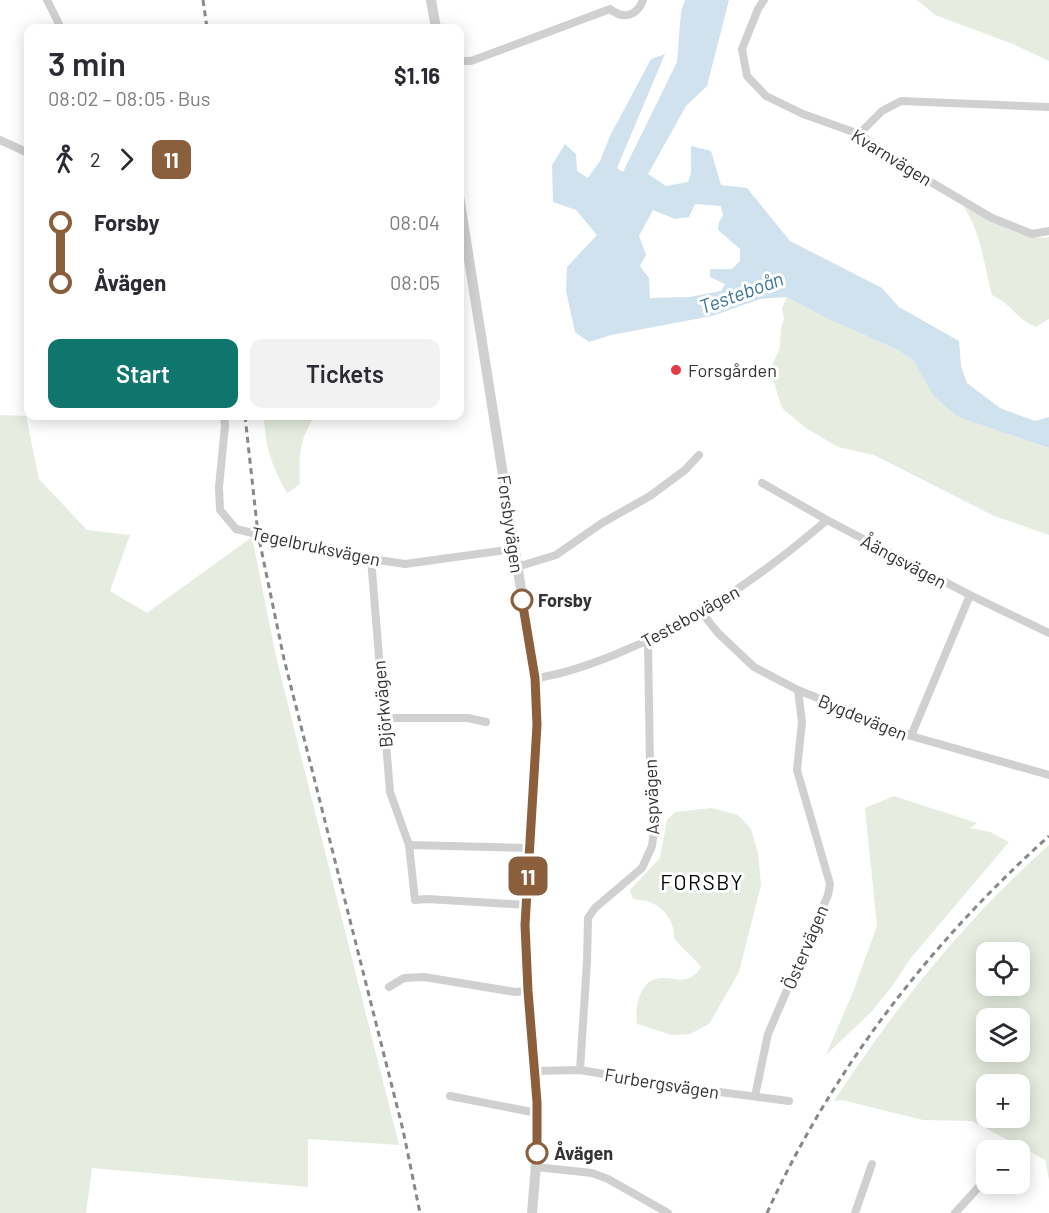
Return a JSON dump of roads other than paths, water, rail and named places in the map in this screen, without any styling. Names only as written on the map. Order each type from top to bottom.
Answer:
[{"type":"street","points":[[47,0],[59,24]]},
{"type":"street","points":[[431,0],[435,24]]},
{"type":"street","points":[[464,61],[471,61],[610,9],[616,14],[628,16],[637,12],[643,0]]},
{"type":"street","name":"Kvarnvägen","points":[[764,0],[742,49],[747,76],[766,96],[803,114],[860,134],[912,171],[992,218],[1032,234],[1049,231]]},
{"type":"street","points":[[860,134],[882,111],[901,101],[1049,107]]},
{"type":"street","points":[[0,140],[24,151]]},
{"type":"street","name":"Forsbyvägen","points":[[464,228],[535,678],[536,736],[525,925],[528,991],[536,1071],[536,1167],[532,1213]]},
{"type":"street","name":"Tegelbruksvägen","points":[[224,420],[219,487],[220,510],[236,529],[297,544],[405,564],[514,549]]},
{"type":"street","points":[[517,567],[556,555],[602,523],[650,496],[685,470],[699,454]]},
{"type":"street","name":"Åängsvägen","points":[[762,483],[970,595],[1049,633]]},
{"type":"street","name":"Testebovägen","points":[[535,678],[584,667],[648,642],[702,613],[755,578],[827,520]]},
{"type":"street","name":"Björkvägen","points":[[371,559],[390,792],[409,845],[415,900],[526,905]]},
{"type":"street","points":[[911,736],[970,595]]},
{"type":"street","name":"Bygdevägen","points":[[702,613],[718,633],[754,667],[798,690],[911,736],[1049,775]]},
{"type":"street","name":"Aspvägen","points":[[580,1070],[588,918],[595,908],[642,868],[652,846],[655,824],[651,767],[648,642]]},
{"type":"street","name":"Östervägen","points":[[755,1096],[768,1034],[828,895],[830,884],[797,770],[802,722],[798,690]]},
{"type":"street","points":[[383,718],[468,717],[486,722]]},
{"type":"street","points":[[409,845],[529,848]]},
{"type":"street","points":[[389,987],[404,978],[424,977],[515,992],[528,991]]},
{"type":"street","name":"Furbergsvägen","points":[[536,1071],[580,1070],[688,1088],[789,1101]]},
{"type":"street","points":[[450,1096],[537,1113]]},
{"type":"street","points":[[855,1213],[872,1164]]},
{"type":"street","points":[[536,1167],[592,1173],[608,1179],[668,1213]]},
{"type":"street","points":[[955,1213],[976,1190]]},
{"type":"water","name":"Testeboån","points":[[685,0],[729,0],[707,86],[686,106],[648,174],[666,186],[688,182],[691,173],[691,146],[711,151],[721,185],[747,188],[790,241],[882,288],[899,307],[959,341],[961,366],[967,383],[1000,408],[1035,421],[1049,417],[1049,448],[958,417],[933,395],[914,361],[896,349],[824,317],[787,297],[760,299],[712,316],[611,335],[589,342],[575,332],[566,291],[567,267],[597,235],[576,210],[553,202],[552,165],[565,144],[576,154],[577,171],[588,178],[600,161],[610,136],[651,59],[665,54],[617,168],[623,172],[677,62],[681,12]],"holes":[[[695,204],[721,206],[723,216],[718,230],[740,249],[740,261],[732,269],[710,269],[710,277],[725,284],[721,291],[689,297],[650,298],[649,278],[640,266],[646,255],[639,236],[653,210],[675,219],[689,217]]]},
{"type":"railway","points":[[203,0],[206,24]]},
{"type":"railway","points":[[245,420],[258,534],[284,659],[403,1130],[420,1213]]},
{"type":"railway","points":[[767,1213],[822,1108],[888,1010],[964,919],[1049,836]]},
{"type":"place","name":"Forsgården","points":[[676,370]]},
{"type":"place","name":"Forsby","points":[[522,600]]},
{"type":"place","name":"Åvägen","points":[[537,1153]]},
{"type":"district","name":"FORSBY","points":[[702,881]]}]
